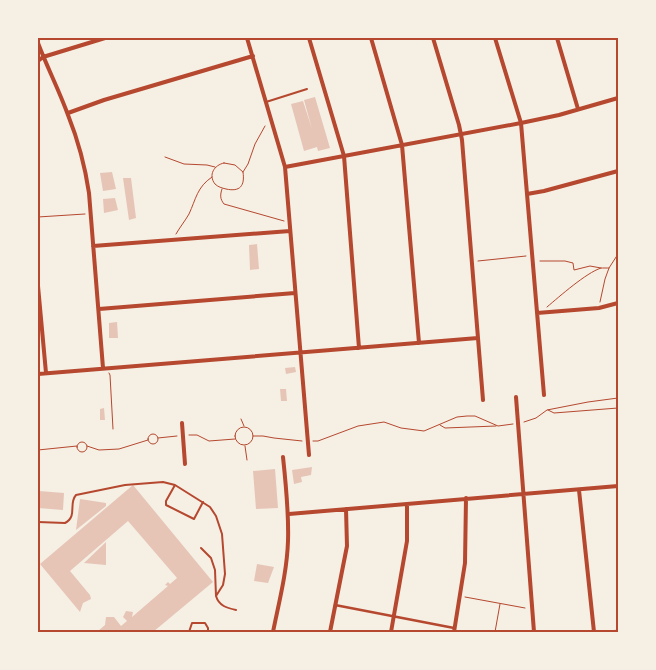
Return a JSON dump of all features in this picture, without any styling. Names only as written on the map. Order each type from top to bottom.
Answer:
[{"type":"street","points":[[38,61],[43,57],[104,38]]},
{"type":"street","points":[[247,38],[285,167],[309,455]]},
{"type":"street","points":[[309,38],[344,156],[359,348]]},
{"type":"street","points":[[371,38],[402,145],[419,343]]},
{"type":"street","points":[[433,38],[462,134],[483,400]]},
{"type":"street","points":[[495,38],[520,124],[544,395]]},
{"type":"street","points":[[557,38],[578,109]]},
{"type":"street","points":[[38,43],[68,113],[83,158],[91,213],[103,368]]},
{"type":"street","points":[[68,113],[104,100],[253,56]]},
{"type":"street","points":[[285,167],[520,124],[618,98]]},
{"type":"street","points":[[527,194],[618,170]]},
{"type":"street","points":[[93,246],[290,231]]},
{"type":"street","points":[[38,286],[46,373]]},
{"type":"street","points":[[98,309],[295,293]]},
{"type":"street","points":[[537,313],[599,308],[618,303]]},
{"type":"street","points":[[38,374],[478,338]]},
{"type":"street","points":[[516,397],[534,632]]},
{"type":"street","points":[[182,423],[185,464]]},
{"type":"street","points":[[273,632],[286,573],[288,543],[289,514],[283,457]]},
{"type":"street","points":[[289,514],[618,486]]},
{"type":"street","points":[[580,490],[594,632]]},
{"type":"street","points":[[335,606],[454,630],[465,563],[466,498]]},
{"type":"street","points":[[391,632],[407,541],[406,504]]},
{"type":"street","points":[[330,632],[347,546],[346,509]]},
{"type":"street","points":[[602,632],[618,631]]},
{"type":"lane","points":[[266,102],[307,89]]},
{"type":"lane","points":[[38,522],[69,521],[72,515],[73,498],[76,495],[125,485],[163,482],[175,485],[210,507],[216,516],[222,534],[225,574],[223,585],[216,596]]},
{"type":"lane","points":[[175,485],[166,501],[166,505],[194,518],[203,502]]},
{"type":"lane","points":[[201,548],[211,558],[215,570],[216,596],[220,604],[236,610]]},
{"type":"lane","points":[[189,632],[192,623],[198,622],[206,623],[208,632]]},
{"type":"path","points":[[243,172],[265,126]]},
{"type":"path","points":[[165,158],[184,164],[215,167],[221,164],[235,165],[243,172],[243,185],[232,190],[222,188],[214,183],[212,177],[215,167]]},
{"type":"path","points":[[175,236],[188,215],[198,191],[204,182],[212,177]]},
{"type":"path","points":[[222,188],[220,195],[224,204],[290,223]]},
{"type":"path","points":[[38,217],[91,213]]},
{"type":"path","points":[[599,308],[605,279],[609,268],[618,254]]},
{"type":"path","points":[[472,261],[532,255]]},
{"type":"path","points":[[540,261],[565,261],[573,263],[574,270],[590,266],[609,268]]},
{"type":"path","points":[[544,312],[547,307],[570,288],[601,268]]},
{"type":"path","points":[[103,368],[110,375],[113,429]]},
{"type":"path","points":[[440,425],[445,428],[518,424],[536,418],[547,410],[618,398]]},
{"type":"path","points":[[547,410],[554,413],[618,408]]},
{"type":"path","points":[[253,436],[308,442],[318,441],[358,426],[384,422],[400,428],[424,431],[457,417],[475,416],[498,426]]},
{"type":"path","points":[[241,419],[244,427]]},
{"type":"path","points":[[244,427],[250,429],[253,436],[250,444],[245,446],[238,444],[235,439],[238,429],[244,427]]},
{"type":"path","points":[[38,450],[77,446],[81,442],[99,450],[119,449],[148,440],[151,434],[155,434],[158,438]]},
{"type":"path","points":[[158,438],[196,435],[209,441],[235,439]]},
{"type":"path","points":[[148,440],[154,444],[158,441],[158,438]]},
{"type":"path","points":[[77,446],[82,452],[85,451],[87,446]]},
{"type":"path","points":[[245,446],[247,460]]},
{"type":"path","points":[[460,596],[532,609]]},
{"type":"path","points":[[496,632],[500,604]]},
{"type":"building","points":[[315,97],[330,148],[318,151],[317,147],[304,151],[291,104],[303,101],[312,129],[304,100]]},
{"type":"building","points":[[112,172],[116,189],[103,191],[100,173]]},
{"type":"building","points":[[123,178],[131,178],[136,218],[129,220]]},
{"type":"building","points":[[115,198],[118,210],[104,213],[103,199]]},
{"type":"building","points":[[257,244],[259,269],[250,270],[249,245]]},
{"type":"building","points":[[117,322],[118,338],[109,338],[109,323]]},
{"type":"building","points":[[295,367],[296,372],[286,374],[285,368]]},
{"type":"building","points":[[280,389],[286,389],[287,401],[281,401]]},
{"type":"building","points":[[104,408],[105,420],[100,420],[100,409]]},
{"type":"building","points":[[312,467],[311,475],[301,477],[302,482],[294,484],[292,470]]},
{"type":"building","points":[[275,469],[278,508],[256,509],[253,471]]},
{"type":"building","points":[[133,485],[213,582],[153,632],[99,632],[105,625],[106,617],[114,617],[121,626],[127,621],[123,617],[126,611],[133,612],[132,617],[168,586],[165,585],[168,582],[170,584],[177,578],[128,521],[70,571],[90,595],[91,599],[83,603],[80,612],[40,564]]},
{"type":"building","points":[[39,491],[64,493],[63,510],[38,508]]},
{"type":"building","points":[[80,499],[106,503],[106,506],[76,530]]},
{"type":"building","points":[[106,542],[106,565],[84,563]]},
{"type":"building","points":[[257,564],[274,567],[268,583],[254,581]]}]
